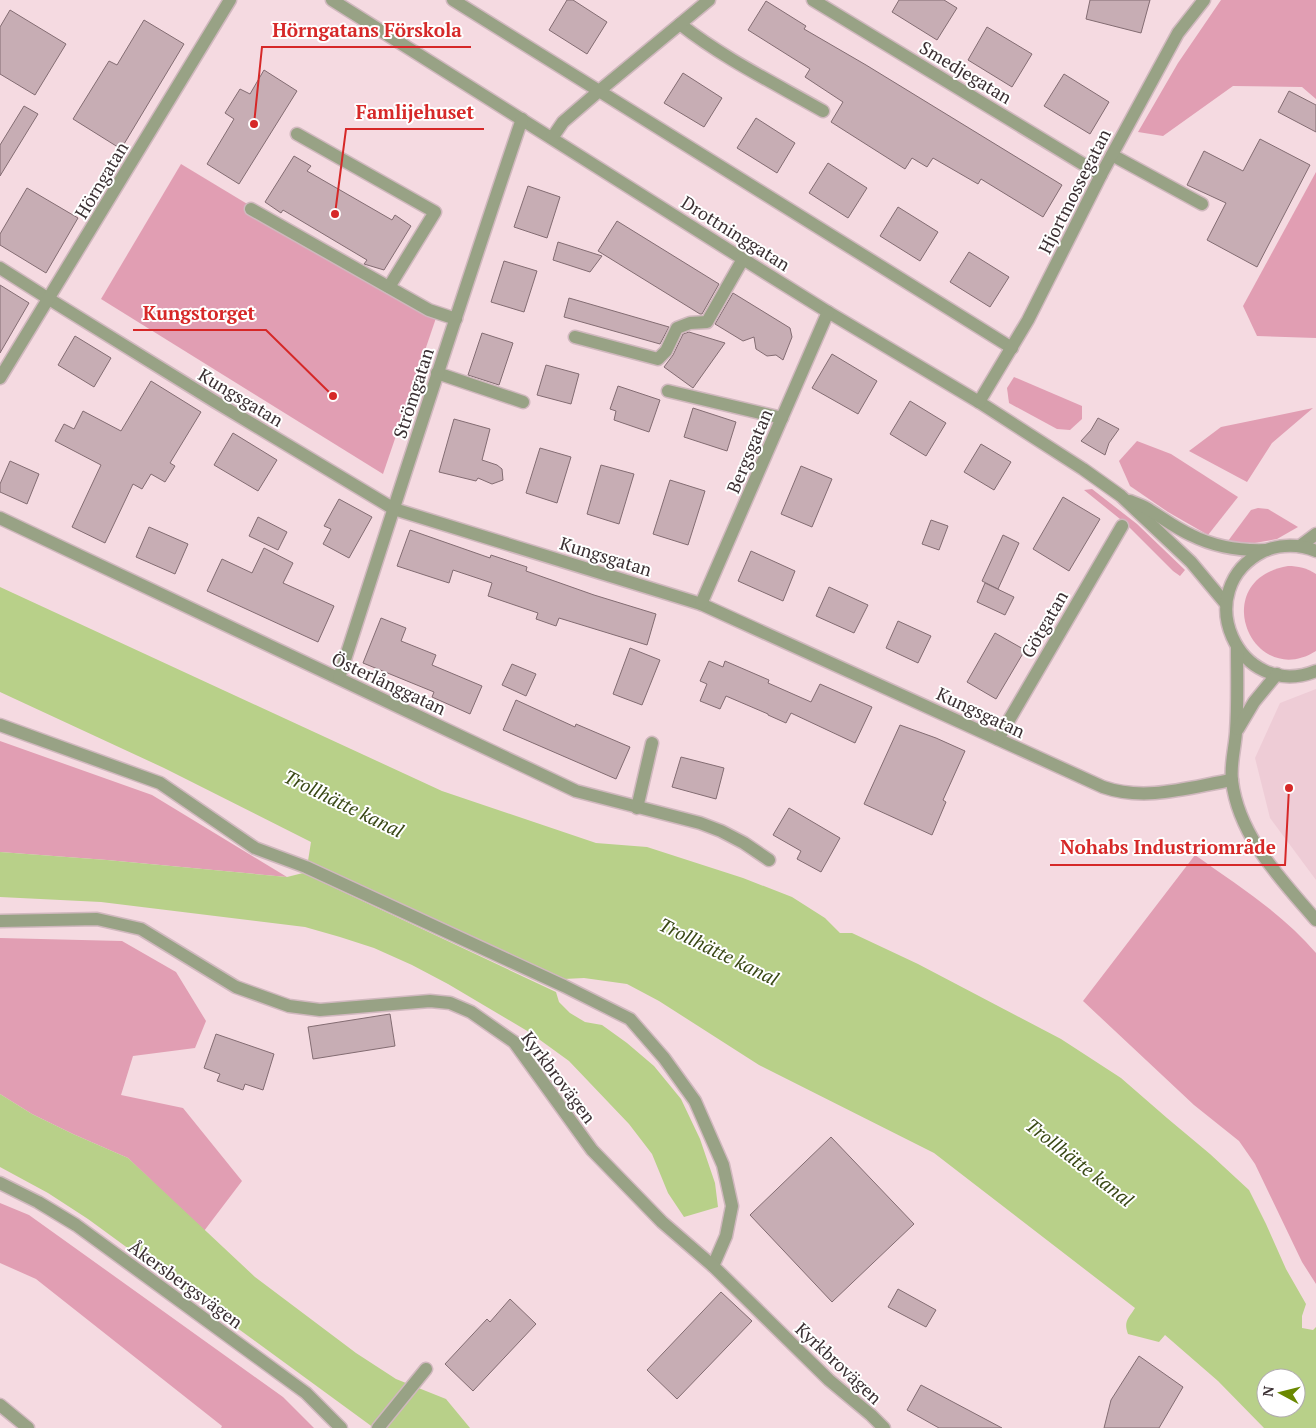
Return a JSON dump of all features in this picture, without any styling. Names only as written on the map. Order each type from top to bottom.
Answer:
[{"type":"street","name":"Hörngatan","points":[[0,378],[230,0]]},
{"type":"street","name":"Drottninggatan","points":[[332,0],[828,312],[979,402],[1083,469],[1121,496],[1196,566],[1226,604]]},
{"type":"street","points":[[453,0],[1012,348]]},
{"type":"street","points":[[552,138],[563,122],[709,0]]},
{"type":"street","name":"Smedjegatan","points":[[813,0],[1101,175]]},
{"type":"street","name":"Hjortmossegatan","points":[[979,402],[1028,320],[1101,175],[1178,33],[1202,1]]},
{"type":"street","points":[[680,24],[700,40],[823,110]]},
{"type":"street","name":"Strömgatan","points":[[338,678],[522,119]]},
{"type":"street","points":[[297,134],[435,212],[390,287]]},
{"type":"street","points":[[1112,155],[1202,204]]},
{"type":"street","points":[[251,209],[429,310],[456,319]]},
{"type":"street","points":[[575,337],[658,359],[666,351],[677,328],[690,323],[707,322],[744,259]]},
{"type":"street","name":"Kungsgatan","points":[[0,268],[214,402],[394,508],[702,604],[1116,792],[1152,794],[1232,780]]},
{"type":"street","name":"Bergsgatan","points":[[702,604],[828,312]]},
{"type":"street","points":[[438,373],[523,402]]},
{"type":"street","points":[[668,391],[782,418]]},
{"type":"street","name":"Drottninggatan","points":[[1121,496],[1149,509],[1189,535],[1213,544],[1228,548],[1268,550]]},
{"type":"street","name":"Österlånggatan","points":[[0,518],[576,791],[700,823],[744,843],[769,860]]},
{"type":"street","name":"Götgatan","points":[[998,739],[1122,526]]},
{"type":"street","points":[[1300,546],[1316,534]]},
{"type":"street","points":[[1316,551],[1300,546],[1284,546],[1268,550],[1247,562],[1233,581],[1226,604],[1227,626],[1231,637],[1250,662],[1267,672],[1277,674],[1298,675],[1316,671]]},
{"type":"street","points":[[1237,647],[1236,733],[1232,755],[1232,780],[1240,813],[1254,842],[1265,859],[1316,920]]},
{"type":"street","points":[[1236,733],[1250,708],[1277,674]]},
{"type":"street","points":[[0,725],[160,784],[255,848],[306,867],[564,986],[630,1019],[664,1058],[695,1101],[723,1165],[732,1206],[726,1236],[712,1266]]},
{"type":"street","points":[[637,808],[652,743]]},
{"type":"street","name":"Kyrkbrovägen","points":[[0,921],[97,919],[142,929],[236,987],[289,1006],[320,1010],[430,1001],[450,1003],[471,1012],[514,1042],[592,1150],[662,1222],[712,1266],[829,1380],[884,1428]]},
{"type":"street","name":"Åkersbergsvägen","points":[[0,1182],[76,1225],[306,1394],[341,1428]]},
{"type":"street","points":[[378,1428],[426,1369]]},
{"type":"street","points":[[0,1405],[28,1428]]},
{"type":"shaded area","points":[[1221,0],[1316,0],[1316,99],[1302,87],[1233,86],[1163,136],[1138,132],[1178,63]]},
{"type":"shaded area","points":[[181,164],[436,318],[383,474],[101,299]]},
{"type":"shaded area","points":[[1316,172],[1316,338],[1257,336],[1243,306]]},
{"type":"shaded area","points":[[1014,377],[1082,406],[1082,419],[1070,430],[1057,429],[1009,403],[1007,388]]},
{"type":"shaded area","points":[[1313,408],[1272,443],[1247,482],[1189,451],[1221,427]]},
{"type":"shaded area","points":[[1137,441],[1171,454],[1238,497],[1208,535],[1168,512],[1130,486],[1119,461]]},
{"type":"shaded area","points":[[1092,489],[1137,524],[1185,570],[1180,576],[1125,523],[1084,490]]},
{"type":"shaded area","points":[[1258,508],[1268,509],[1298,527],[1277,539],[1243,545],[1228,541],[1251,510]]},
{"type":"shaded area","points":[[1288,566],[1309,570],[1316,574],[1316,651],[1293,659],[1273,657],[1257,645],[1247,629],[1244,610],[1249,591],[1263,575]]},
{"type":"shaded area","points":[[1316,689],[1316,880],[1270,818],[1255,758],[1280,703]]},
{"type":"shaded area","points":[[0,741],[152,795],[287,877],[0,852]]},
{"type":"shaded area","points":[[1195,855],[1274,912],[1316,953],[1316,1284],[1302,1262],[1255,1164],[1239,1141],[1194,1105],[1083,1001]]},
{"type":"shaded area","points":[[0,938],[122,941],[176,972],[206,1021],[195,1048],[133,1056],[121,1095],[183,1108],[242,1181],[204,1231],[128,1158],[32,1114],[0,1094]]},
{"type":"shaded area","points":[[0,1203],[29,1215],[283,1397],[314,1428],[221,1428],[222,1426],[36,1279],[0,1263]]},
{"type":"water","name":"Trollhätte kanal","points":[[0,587],[442,791],[596,843],[647,847],[743,878],[792,897],[825,918],[840,933],[852,933],[918,964],[1061,1039],[1121,1078],[1249,1190],[1286,1269],[1306,1304],[1302,1316],[1302,1328],[1313,1330],[1316,1327],[1316,1428],[1264,1428],[1218,1381],[1165,1335],[1159,1342],[1128,1334],[1126,1323],[1135,1308],[934,1153],[759,1065],[659,1001],[627,984],[584,978],[564,979],[308,861],[311,842],[164,768],[0,692]]},
{"type":"water","points":[[0,852],[287,877],[303,873],[556,992],[559,1002],[570,1013],[585,1022],[602,1025],[654,1066],[681,1099],[700,1139],[715,1183],[718,1207],[684,1217],[668,1193],[652,1154],[629,1124],[569,1061],[529,1032],[412,965],[374,948],[305,927],[101,902],[0,897]]},
{"type":"water","points":[[0,1094],[32,1114],[128,1158],[255,1277],[356,1353],[396,1379],[446,1399],[470,1428],[374,1428],[88,1219],[48,1193],[0,1167]]},
{"type":"building","points":[[567,0],[573,0],[607,22],[587,54],[549,30]]},
{"type":"building","points":[[899,0],[944,0],[957,8],[937,40],[892,12]]},
{"type":"building","points":[[1090,0],[1150,0],[1141,33],[1086,19]]},
{"type":"building","points":[[766,1],[806,26],[804,29],[1062,185],[1043,217],[981,179],[978,184],[933,158],[927,167],[912,158],[905,169],[831,122],[843,102],[805,77],[810,69],[748,30]]},
{"type":"building","points":[[10,10],[66,44],[35,95],[0,74],[0,27]]},
{"type":"building","points":[[144,20],[184,44],[121,149],[73,119],[109,61],[117,65]]},
{"type":"building","points":[[987,27],[1032,54],[1012,87],[968,60]]},
{"type":"building","points":[[264,70],[297,91],[239,184],[207,164],[234,119],[225,113],[240,89],[250,94]]},
{"type":"building","points":[[683,73],[722,98],[704,127],[664,103]]},
{"type":"building","points":[[1064,74],[1109,102],[1090,134],[1044,106]]},
{"type":"building","points":[[1289,91],[1316,105],[1316,132],[1278,112]]},
{"type":"building","points":[[24,106],[38,114],[0,176],[0,145]]},
{"type":"building","points":[[756,118],[795,143],[777,173],[737,148]]},
{"type":"building","points":[[1260,139],[1310,165],[1257,267],[1207,240],[1226,203],[1187,185],[1204,151],[1243,171]]},
{"type":"building","points":[[294,156],[311,166],[307,171],[392,220],[395,215],[411,226],[384,270],[364,264],[367,260],[283,210],[281,213],[265,202]]},
{"type":"building","points":[[828,163],[867,188],[848,218],[809,193]]},
{"type":"building","points":[[528,186],[560,197],[547,238],[514,227]]},
{"type":"building","points":[[27,188],[78,218],[46,273],[0,245],[0,234]]},
{"type":"building","points":[[898,207],[938,232],[920,261],[880,236]]},
{"type":"building","points":[[617,221],[719,284],[702,314],[598,251]]},
{"type":"building","points":[[558,242],[602,256],[590,272],[553,260]]},
{"type":"building","points":[[969,252],[1009,277],[990,307],[950,282]]},
{"type":"building","points":[[504,261],[537,271],[524,312],[491,302]]},
{"type":"building","points":[[0,285],[29,303],[0,353]]},
{"type":"building","points":[[733,293],[790,328],[792,337],[783,360],[776,355],[767,356],[756,349],[754,337],[743,341],[715,324]]},
{"type":"building","points":[[569,298],[669,327],[660,344],[564,317]]},
{"type":"building","points":[[689,332],[725,343],[693,388],[664,367],[673,355],[683,334]]},
{"type":"building","points":[[482,333],[513,343],[499,385],[468,375]]},
{"type":"building","points":[[75,336],[111,358],[94,387],[58,365]]},
{"type":"building","points":[[832,354],[877,381],[858,414],[812,388]]},
{"type":"building","points":[[546,365],[579,374],[571,404],[537,395]]},
{"type":"building","points":[[151,381],[201,412],[170,463],[175,466],[165,482],[151,474],[142,489],[133,484],[105,543],[72,527],[101,465],[55,441],[64,424],[74,429],[83,411],[121,431]]},
{"type":"building","points":[[618,386],[660,400],[649,432],[614,420],[616,411],[610,409]]},
{"type":"building","points":[[910,401],[946,423],[926,456],[890,434]]},
{"type":"building","points":[[693,408],[736,422],[727,451],[684,437]]},
{"type":"building","points":[[1098,418],[1119,429],[1109,443],[1105,455],[1081,441],[1091,430]]},
{"type":"building","points":[[454,419],[490,429],[482,460],[497,465],[502,469],[503,480],[492,484],[478,478],[476,481],[439,472]]},
{"type":"building","points":[[233,433],[277,460],[258,491],[214,465]]},
{"type":"building","points":[[981,444],[1011,462],[994,490],[964,472]]},
{"type":"building","points":[[540,448],[571,457],[557,503],[526,493]]},
{"type":"building","points":[[10,461],[39,474],[27,504],[0,492],[0,484]]},
{"type":"building","points":[[601,465],[634,474],[619,524],[587,514]]},
{"type":"building","points":[[801,466],[832,479],[812,527],[781,514]]},
{"type":"building","points":[[670,480],[705,491],[688,545],[653,534]]},
{"type":"building","points":[[1063,497],[1100,519],[1069,571],[1033,549]]},
{"type":"building","points":[[339,499],[372,517],[349,558],[323,544],[331,529],[324,526]]},
{"type":"building","points":[[258,517],[287,532],[278,550],[249,536]]},
{"type":"building","points":[[931,520],[948,526],[939,550],[922,544]]},
{"type":"building","points":[[149,527],[188,544],[175,574],[136,557]]},
{"type":"building","points":[[410,530],[490,558],[491,555],[527,567],[526,571],[656,614],[647,645],[559,618],[556,626],[536,619],[538,613],[488,596],[492,583],[453,570],[449,583],[397,566]]},
{"type":"building","points":[[1003,535],[1019,543],[998,589],[982,581]]},
{"type":"building","points":[[264,548],[293,563],[283,583],[334,606],[318,642],[207,591],[222,559],[252,573]]},
{"type":"building","points":[[751,551],[795,571],[783,601],[738,581]]},
{"type":"building","points":[[985,583],[1014,597],[1005,615],[977,602]]},
{"type":"building","points":[[829,587],[868,605],[854,633],[816,616]]},
{"type":"building","points":[[381,618],[406,628],[401,641],[436,655],[432,665],[482,686],[470,714],[432,697],[434,692],[363,663]]},
{"type":"building","points":[[898,621],[931,636],[918,663],[886,648]]},
{"type":"building","points":[[995,633],[1025,650],[996,699],[967,682]]},
{"type":"building","points":[[630,648],[660,660],[642,705],[613,694]]},
{"type":"building","points":[[709,661],[723,667],[725,661],[769,680],[768,683],[811,702],[820,684],[872,707],[855,743],[791,713],[786,723],[726,696],[720,709],[700,701],[707,684],[700,681]]},
{"type":"building","points":[[512,664],[536,674],[526,696],[502,685]]},
{"type":"building","points":[[516,700],[575,727],[576,724],[630,747],[616,779],[503,730]]},
{"type":"building","points":[[900,725],[965,751],[943,800],[946,802],[932,835],[864,804]]},
{"type":"building","points":[[681,757],[724,768],[716,799],[672,787]]},
{"type":"building","points":[[789,808],[840,838],[821,872],[797,859],[801,851],[773,835]]},
{"type":"building","points":[[390,1014],[395,1046],[313,1059],[308,1027]]},
{"type":"building","points":[[216,1034],[274,1054],[263,1090],[245,1084],[243,1090],[217,1081],[220,1074],[204,1068]]},
{"type":"building","points":[[831,1137],[914,1224],[832,1302],[750,1215]]},
{"type":"building","points":[[898,1289],[936,1310],[926,1327],[888,1307]]},
{"type":"building","points":[[721,1292],[752,1321],[677,1399],[647,1370]]},
{"type":"building","points":[[510,1299],[536,1324],[473,1391],[445,1364],[487,1319],[490,1322]]},
{"type":"building","points":[[1139,1356],[1183,1387],[1159,1428],[1104,1428],[1111,1400]]},
{"type":"building","points":[[921,1385],[1002,1428],[939,1428],[907,1410]]},
{"type":"place","name":"Hörngatans Förskola","points":[[254,124]]},
{"type":"place","name":"Famlijehuset","points":[[335,214]]},
{"type":"place","name":"Kungstorget","points":[[333,396]]},
{"type":"place","name":"Nohabs Industriområde","points":[[1289,788]]}]
